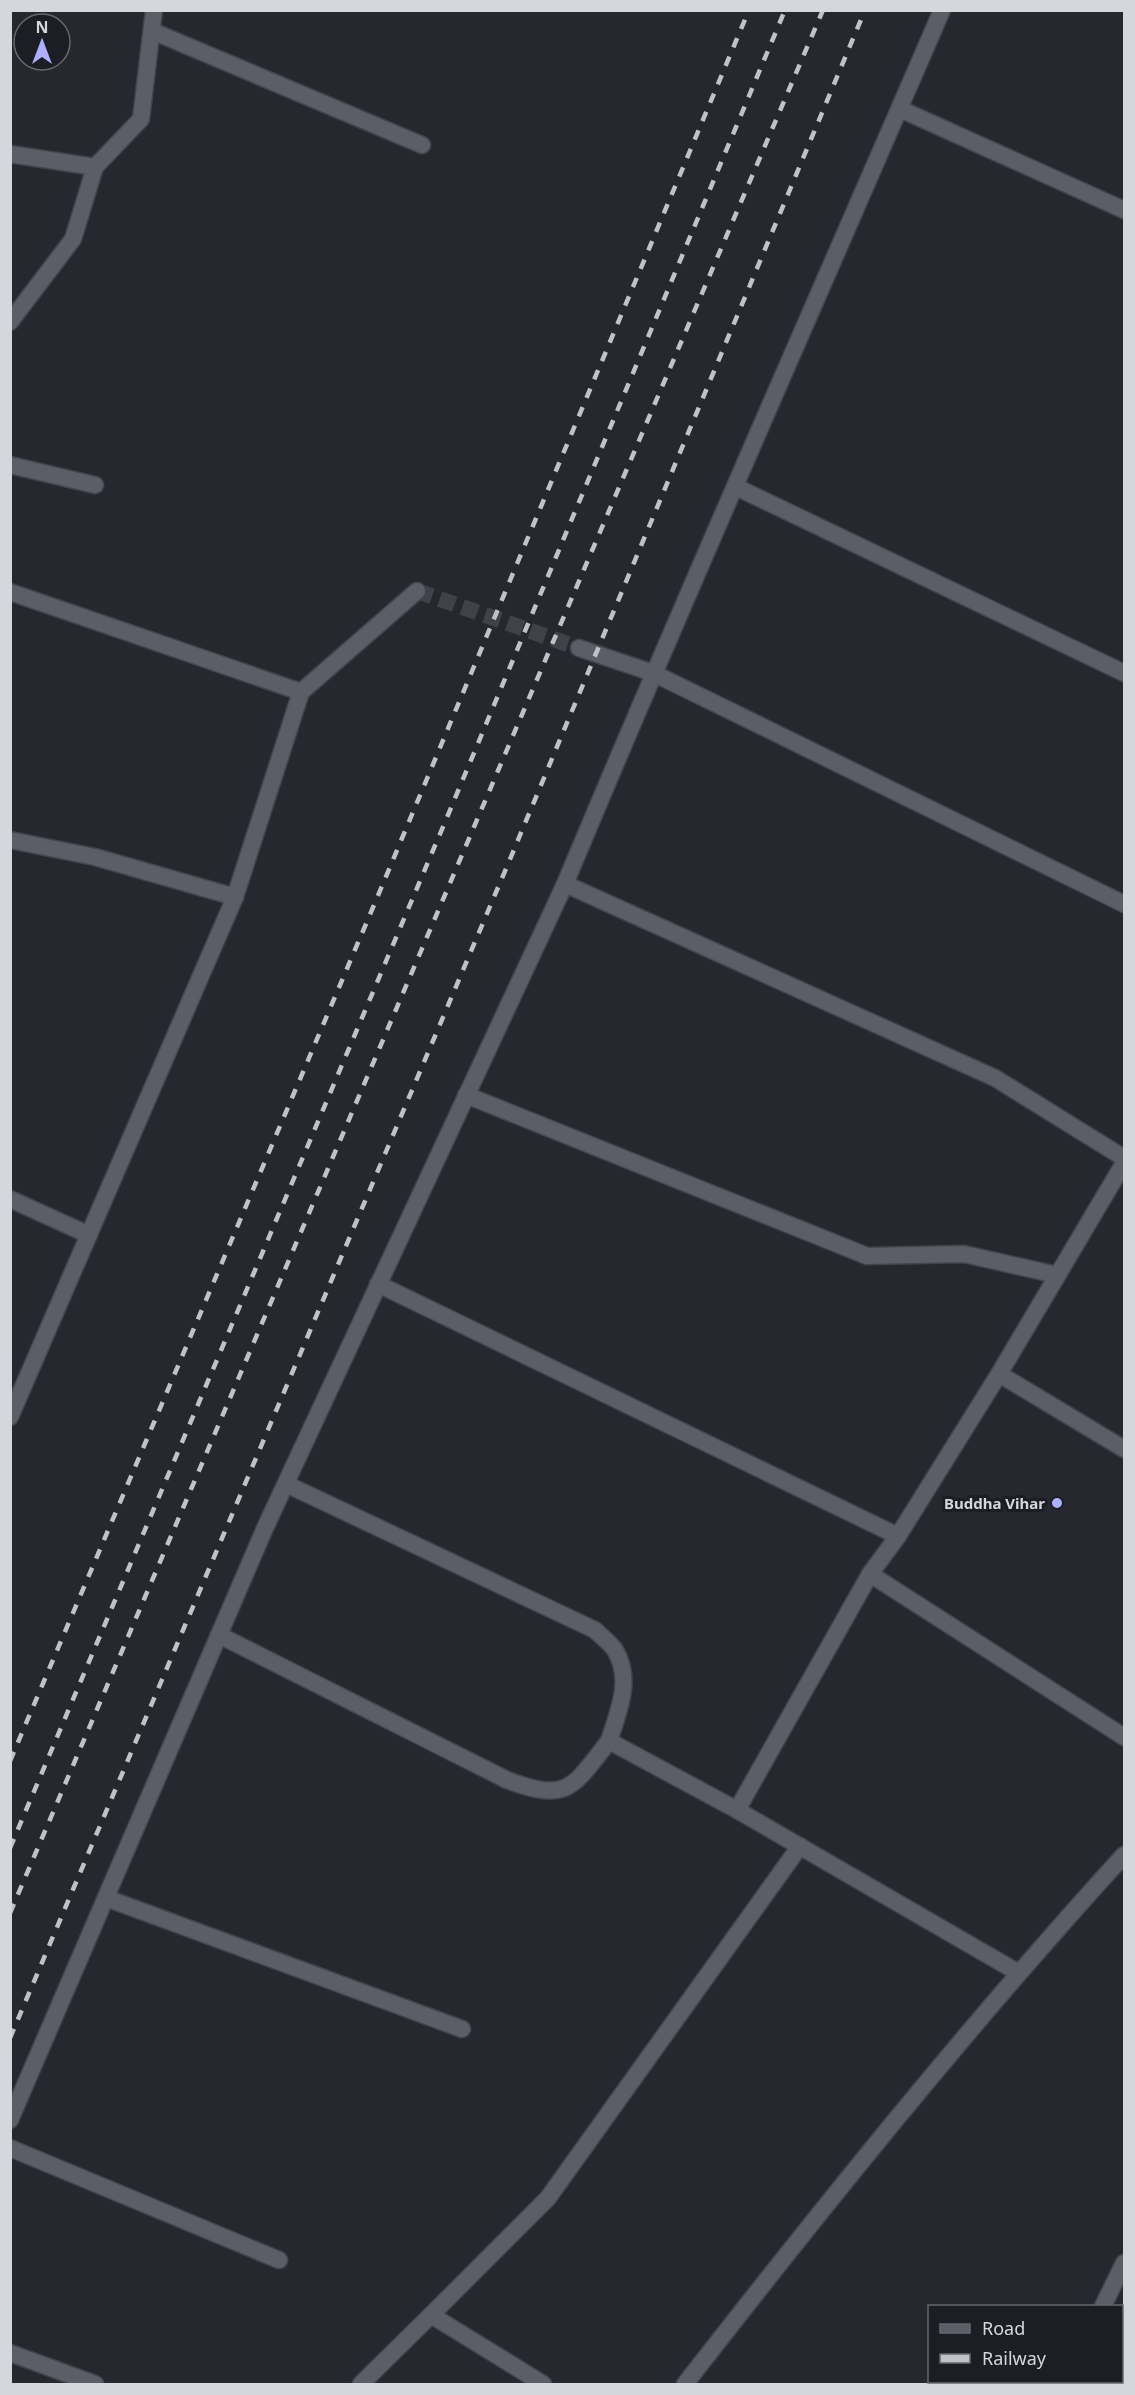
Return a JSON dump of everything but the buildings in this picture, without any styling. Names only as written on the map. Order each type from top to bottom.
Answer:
[{"type":"street","points":[[10,322],[73,239],[95,167],[141,119],[154,10]]},
{"type":"street","points":[[10,2120],[285,1484],[565,884],[653,673],[942,10]]},
{"type":"street","points":[[152,32],[422,145]]},
{"type":"street","points":[[900,109],[1125,210]]},
{"type":"street","points":[[10,154],[95,167]]},
{"type":"street","points":[[10,465],[95,485]]},
{"type":"street","points":[[736,487],[1125,673]]},
{"type":"street","points":[[10,1417],[235,897],[301,692],[417,591]]},
{"type":"street","points":[[10,592],[301,692]]},
{"type":"street","points":[[579,648],[653,673],[1125,904]]},
{"type":"street","points":[[10,840],[95,857],[235,897]]},
{"type":"street","points":[[565,884],[995,1078],[1125,1158]]},
{"type":"street","points":[[466,1095],[867,1256],[964,1254],[1058,1275]]},
{"type":"street","points":[[737,1810],[870,1574],[898,1536],[999,1374],[1125,1162]]},
{"type":"street","points":[[10,1198],[89,1235]]},
{"type":"street","points":[[378,1284],[898,1536]]},
{"type":"street","points":[[999,1374],[1125,1449]]},
{"type":"street","points":[[219,1635],[496,1775],[531,1789],[555,1792],[577,1782],[609,1741],[624,1695],[623,1671],[615,1649],[595,1630],[285,1484]]},
{"type":"street","points":[[870,1574],[1125,1737]]},
{"type":"street","points":[[609,1741],[737,1810],[1018,1973]]},
{"type":"street","points":[[361,2385],[549,2198],[800,1846]]},
{"type":"street","points":[[685,2385],[813,2220],[1018,1973],[1125,1855]]},
{"type":"street","points":[[106,1898],[462,2029]]},
{"type":"street","points":[[10,2148],[279,2260]]},
{"type":"street","points":[[1104,2305],[1125,2263]]},
{"type":"street","points":[[431,2315],[543,2385]]},
{"type":"street","points":[[10,2353],[95,2385]]},
{"type":"tunnel","points":[[417,591],[579,648]]},
{"type":"railway","points":[[10,1761],[377,898],[749,10]]},
{"type":"railway","points":[[10,1848],[448,815],[785,10]]},
{"type":"railway","points":[[10,1913],[823,10]]},
{"type":"railway","points":[[10,2038],[508,864],[865,10]]},
{"type":"place","name":"Buddha Vihar","points":[[1057,1503]]}]
